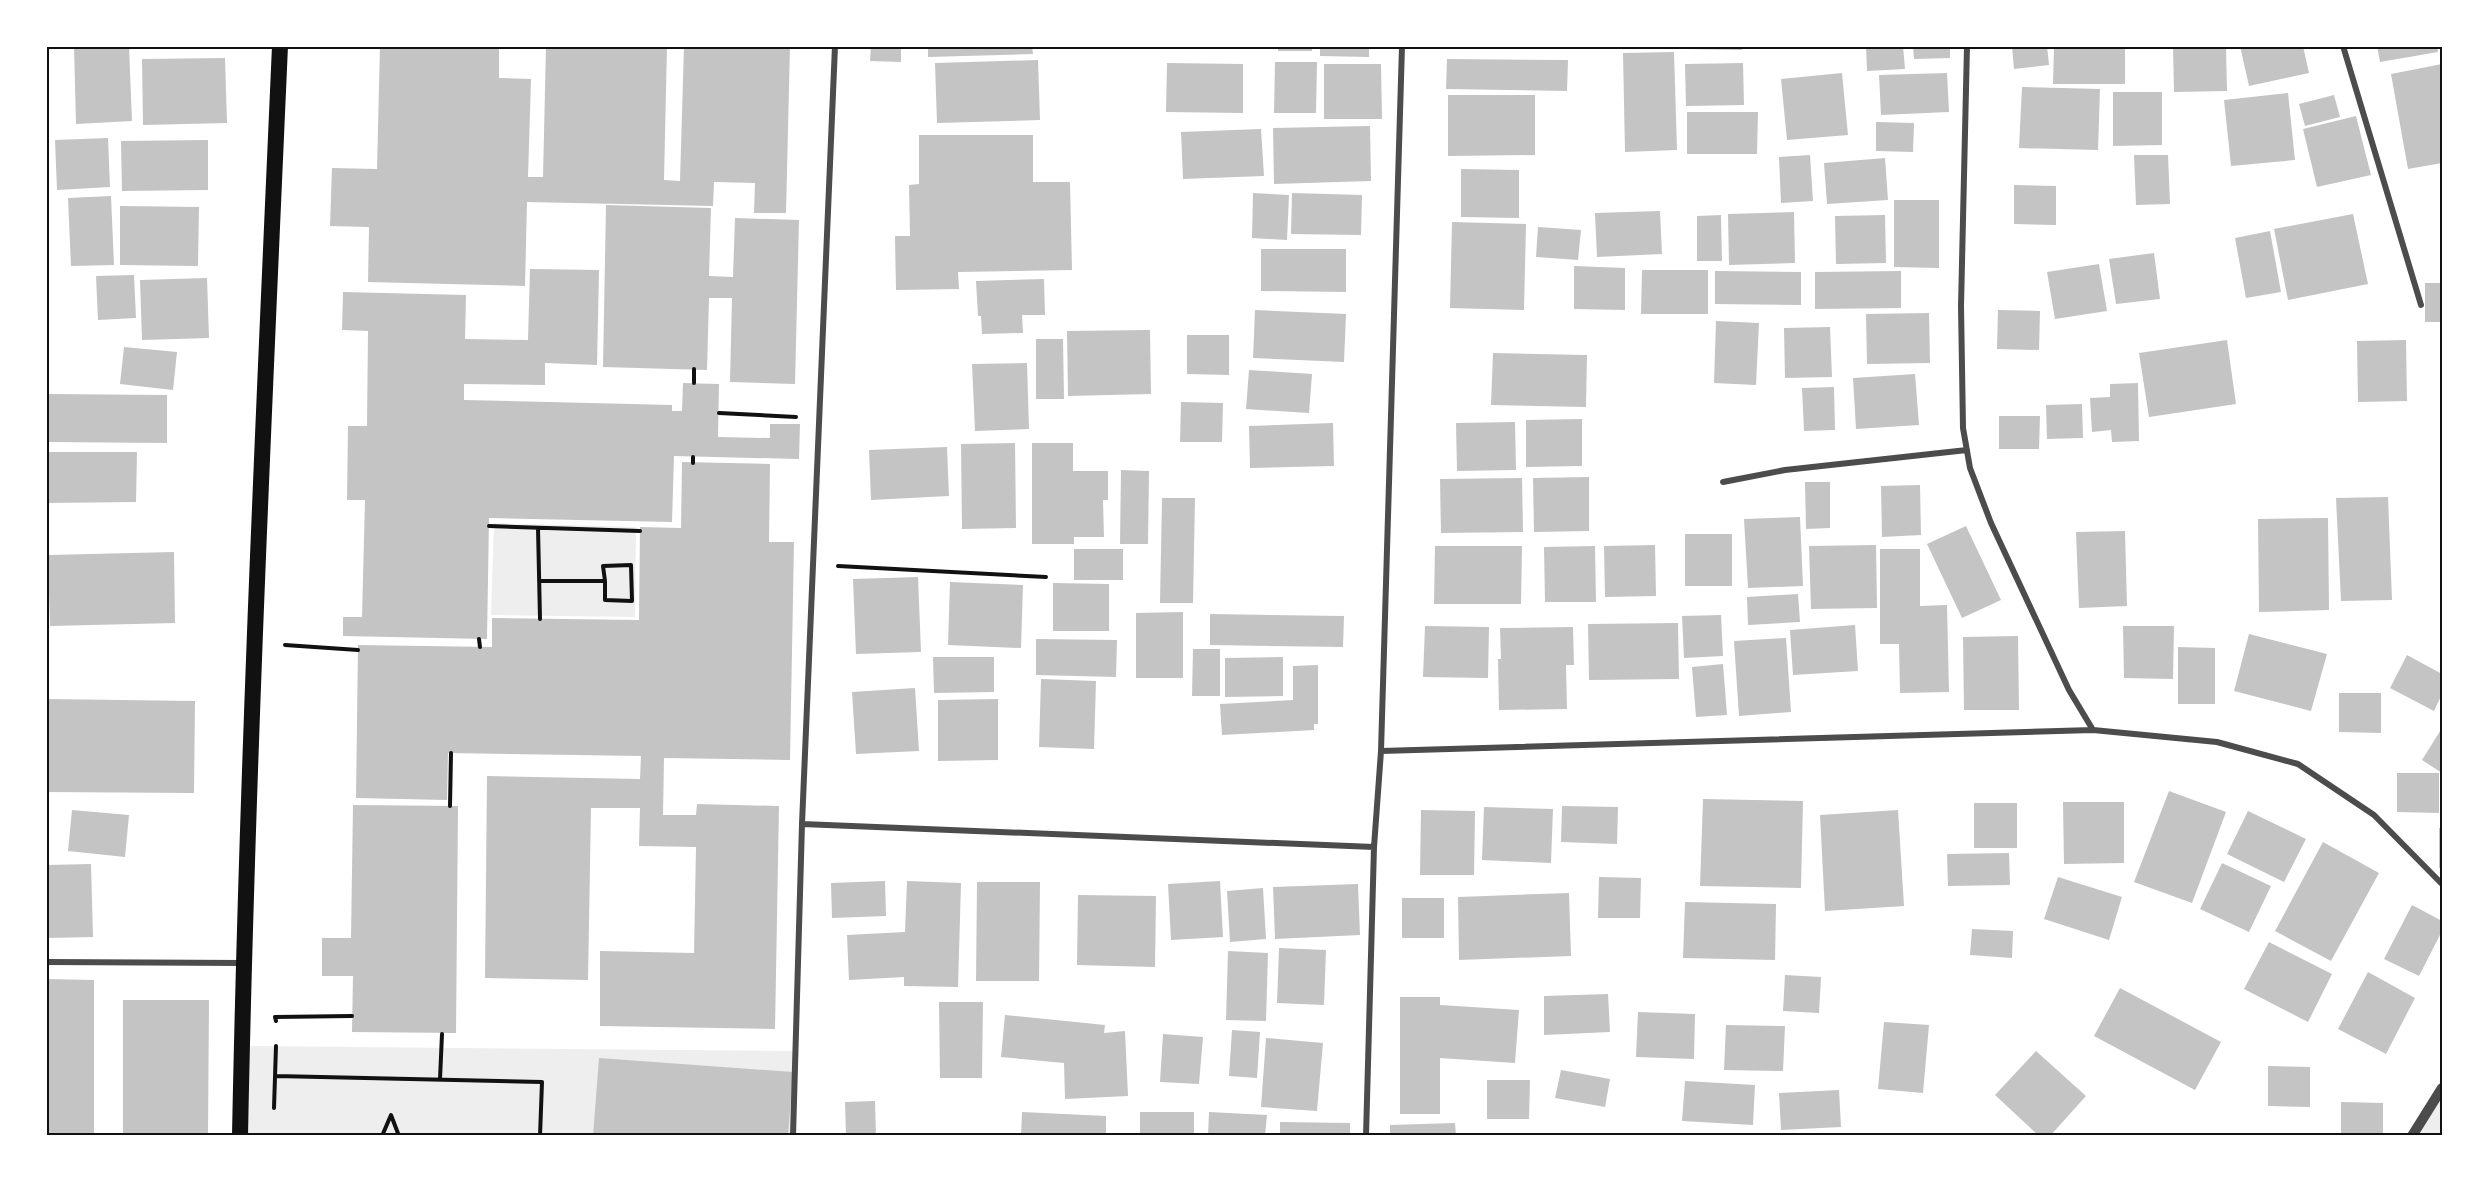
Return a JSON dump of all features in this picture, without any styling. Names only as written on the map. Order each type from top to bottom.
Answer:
[{"type":"highway","points":[[240,1136],[243,963],[280,46]]},
{"type":"street","points":[[793,1136],[802,824],[835,46]]},
{"type":"street","points":[[1366,1136],[1374,847],[1381,751],[1402,46]]},
{"type":"street","points":[[1967,46],[1961,306],[1963,428],[1966,450],[1970,468],[1991,523],[2069,690],[2093,730]]},
{"type":"street","points":[[2343,46],[2421,305]]},
{"type":"street","points":[[1723,482],[1785,470],[1966,450]]},
{"type":"street","points":[[1381,751],[2093,730],[2217,742],[2298,764],[2374,815],[2442,884]]},
{"type":"street","points":[[802,824],[1374,847]]},
{"type":"street","points":[[46,962],[243,963]]},
{"type":"street","points":[[2412,1136],[2442,1088]]},
{"type":"path","points":[[694,369],[694,383]]},
{"type":"path","points":[[718,413],[819,418]]},
{"type":"path","points":[[693,457],[693,463]]},
{"type":"path","points":[[489,526],[640,531]]},
{"type":"path","points":[[538,528],[540,619]]},
{"type":"path","points":[[813,564],[1046,577]]},
{"type":"path","points":[[603,566],[631,566],[633,601],[605,600],[605,581],[603,566]]},
{"type":"path","points":[[539,581],[605,581]]},
{"type":"path","points":[[479,639],[480,647]]},
{"type":"path","points":[[255,643],[358,651]]},
{"type":"path","points":[[450,806],[451,753]]},
{"type":"path","points":[[276,1029],[276,1017],[352,1016]]},
{"type":"path","points":[[440,1079],[442,1034]]},
{"type":"path","points":[[276,1040],[276,1076],[542,1082],[540,1136]]},
{"type":"path","points":[[382,1136],[391,1115],[399,1136]]},
{"type":"shaded area","points":[[494,523],[636,527],[635,617],[491,615]]},
{"type":"shaded area","points":[[242,1046],[796,1051],[793,1135],[240,1136]]},
{"type":"shaded area","points":[[2442,1088],[2442,1135],[2412,1135]]},
{"type":"building","points":[[74,46],[129,46],[132,121],[76,124]]},
{"type":"building","points":[[380,46],[499,46],[499,78],[531,79],[528,177],[543,177],[546,46],[667,46],[664,180],[680,181],[684,46],[790,46],[786,213],[754,213],[755,183],[714,182],[713,206],[527,202],[525,286],[368,282],[369,227],[330,226],[332,168],[377,169]]},
{"type":"building","points":[[871,46],[901,46],[901,62],[870,61]]},
{"type":"building","points":[[928,46],[1032,46],[1033,54],[928,57]]},
{"type":"building","points":[[1278,46],[1312,46],[1312,51],[1278,51]]},
{"type":"building","points":[[1320,46],[1369,46],[1369,57],[1320,56]]},
{"type":"building","points":[[1685,46],[1742,46],[1742,50],[1685,49]]},
{"type":"building","points":[[1866,46],[1903,46],[1905,69],[1867,71]]},
{"type":"building","points":[[1913,46],[1950,46],[1950,58],[1914,59]]},
{"type":"building","points":[[2012,46],[2047,46],[2049,65],[2014,69]]},
{"type":"building","points":[[2054,46],[2125,46],[2125,84],[2053,84]]},
{"type":"building","points":[[2173,46],[2226,46],[2227,91],[2174,92]]},
{"type":"building","points":[[2240,46],[2303,46],[2309,73],[2249,86]]},
{"type":"building","points":[[2377,46],[2437,46],[2438,52],[2380,62]]},
{"type":"building","points":[[1674,52],[1677,150],[1625,152],[1623,53]]},
{"type":"building","points":[[225,58],[227,123],[143,125],[142,59]]},
{"type":"building","points":[[1447,59],[1568,60],[1567,91],[1446,89]]},
{"type":"building","points":[[1038,60],[1040,120],[937,123],[935,63]]},
{"type":"building","points":[[1275,62],[1317,62],[1316,113],[1274,113]]},
{"type":"building","points":[[1167,63],[1243,64],[1243,113],[1166,112]]},
{"type":"building","points":[[1743,63],[1744,105],[1686,106],[1685,64]]},
{"type":"building","points":[[1324,64],[1381,64],[1382,119],[1324,119]]},
{"type":"building","points":[[2442,64],[2442,163],[2408,169],[2391,74]]},
{"type":"building","points":[[1842,73],[1848,135],[1787,140],[1781,79]]},
{"type":"building","points":[[1947,73],[1949,112],[1881,115],[1879,75]]},
{"type":"building","points":[[2022,87],[2100,89],[2098,150],[2019,148]]},
{"type":"building","points":[[2113,92],[2162,92],[2162,145],[2113,146]]},
{"type":"building","points":[[2288,93],[2295,160],[2231,166],[2224,100]]},
{"type":"building","points":[[1448,95],[1535,95],[1535,155],[1448,156]]},
{"type":"building","points":[[2334,95],[2340,117],[2305,126],[2299,104]]},
{"type":"building","points":[[1687,112],[1758,112],[1757,154],[1687,154]]},
{"type":"building","points":[[2356,116],[2371,175],[2317,187],[2303,129]]},
{"type":"building","points":[[1876,122],[1914,123],[1913,152],[1876,151]]},
{"type":"building","points":[[1370,126],[1371,181],[1274,184],[1273,128]]},
{"type":"building","points":[[1261,129],[1264,176],[1183,179],[1181,132]]},
{"type":"building","points":[[919,135],[1033,135],[1033,182],[1070,182],[1072,270],[958,272],[959,289],[896,290],[895,236],[910,236],[909,185],[919,184]]},
{"type":"building","points":[[108,138],[110,187],[57,190],[55,140]]},
{"type":"building","points":[[208,140],[208,190],[122,191],[121,141]]},
{"type":"building","points":[[1810,155],[1813,201],[1781,203],[1779,157]]},
{"type":"building","points":[[2134,155],[2168,155],[2170,204],[2136,205]]},
{"type":"building","points":[[1885,158],[1888,200],[1827,204],[1824,163]]},
{"type":"building","points":[[1461,169],[1519,170],[1519,218],[1461,217]]},
{"type":"building","points":[[2014,185],[2056,186],[2056,225],[2014,224]]},
{"type":"building","points":[[1253,193],[1289,195],[1287,240],[1252,238]]},
{"type":"building","points":[[1292,193],[1362,195],[1361,235],[1291,234]]},
{"type":"building","points":[[111,196],[114,265],[71,266],[68,198]]},
{"type":"building","points":[[1894,200],[1939,200],[1939,268],[1894,267]]},
{"type":"building","points":[[606,205],[711,208],[709,276],[733,277],[735,218],[799,220],[795,384],[730,382],[732,298],[709,298],[707,370],[603,367]]},
{"type":"building","points":[[120,206],[199,207],[198,266],[120,265]]},
{"type":"building","points":[[1660,211],[1662,254],[1597,257],[1595,213]]},
{"type":"building","points":[[1794,212],[1795,263],[1729,265],[1728,214]]},
{"type":"building","points":[[2353,214],[2368,284],[2288,300],[2274,229]]},
{"type":"building","points":[[1721,215],[1722,261],[1697,261],[1697,216]]},
{"type":"building","points":[[1885,215],[1886,263],[1836,264],[1835,216]]},
{"type":"building","points":[[1452,222],[1526,224],[1524,310],[1450,308]]},
{"type":"building","points":[[1538,227],[1581,230],[1578,260],[1536,257]]},
{"type":"building","points":[[2270,231],[2281,292],[2246,298],[2235,238]]},
{"type":"building","points":[[1261,249],[1346,249],[1346,292],[1261,291]]},
{"type":"building","points":[[2154,253],[2160,299],[2116,304],[2109,259]]},
{"type":"building","points":[[2099,264],[2107,311],[2055,319],[2047,272]]},
{"type":"building","points":[[1574,266],[1625,268],[1625,310],[1574,309]]},
{"type":"building","points":[[530,269],[599,270],[597,365],[545,363],[545,385],[464,384],[464,400],[672,405],[672,411],[682,411],[683,383],[719,384],[718,437],[770,438],[770,424],[800,424],[799,459],[674,456],[672,522],[489,518],[487,639],[343,636],[343,617],[362,617],[365,500],[347,500],[348,426],[367,426],[368,331],[342,330],[343,292],[466,295],[465,339],[528,340]]},
{"type":"building","points":[[1642,270],[1708,270],[1708,314],[1641,314]]},
{"type":"building","points":[[1715,271],[1801,272],[1801,305],[1715,304]]},
{"type":"building","points":[[1901,271],[1901,308],[1815,309],[1815,272]]},
{"type":"building","points":[[134,275],[136,318],[98,320],[96,276]]},
{"type":"building","points":[[207,278],[209,338],[142,340],[140,280]]},
{"type":"building","points":[[1044,279],[1045,315],[1022,315],[1023,333],[982,334],[981,316],[978,316],[976,281]]},
{"type":"building","points":[[2425,283],[2442,283],[2442,322],[2425,322]]},
{"type":"building","points":[[1255,310],[1346,314],[1344,362],[1253,358]]},
{"type":"building","points":[[1998,310],[2040,311],[2039,350],[1997,349]]},
{"type":"building","points":[[1929,313],[1930,363],[1867,364],[1866,314]]},
{"type":"building","points":[[1716,321],[1759,323],[1756,385],[1714,383]]},
{"type":"building","points":[[1830,327],[1832,377],[1785,378],[1784,328]]},
{"type":"building","points":[[1150,330],[1151,394],[1068,396],[1067,331]]},
{"type":"building","points":[[1187,335],[1229,335],[1229,375],[1187,374]]},
{"type":"building","points":[[1036,339],[1063,339],[1064,399],[1036,399]]},
{"type":"building","points":[[2227,340],[2236,404],[2149,417],[2139,353]]},
{"type":"building","points":[[2406,340],[2407,401],[2358,402],[2357,341]]},
{"type":"building","points":[[124,347],[177,352],[173,390],[120,384]]},
{"type":"building","points":[[1493,353],[1587,355],[1586,407],[1491,405]]},
{"type":"building","points":[[1027,363],[1029,429],[975,431],[972,364]]},
{"type":"building","points":[[1249,370],[1312,374],[1309,413],[1246,409]]},
{"type":"building","points":[[1915,374],[1919,425],[1856,429],[1853,378]]},
{"type":"building","points":[[2138,383],[2139,441],[2112,442],[2111,430],[2092,432],[2090,398],[2110,397],[2110,384]]},
{"type":"building","points":[[1834,387],[1835,430],[1804,431],[1802,388]]},
{"type":"building","points":[[46,394],[167,395],[167,443],[46,442]]},
{"type":"building","points":[[1181,402],[1223,403],[1222,442],[1180,442]]},
{"type":"building","points":[[2082,404],[2083,438],[2047,439],[2046,405]]},
{"type":"building","points":[[1999,416],[2040,416],[2039,449],[1999,449]]},
{"type":"building","points":[[1582,419],[1582,466],[1526,467],[1526,420]]},
{"type":"building","points":[[1515,422],[1516,470],[1457,471],[1456,423]]},
{"type":"building","points":[[1333,423],[1334,466],[1250,468],[1249,426]]},
{"type":"building","points":[[1015,443],[1016,528],[962,529],[961,444]]},
{"type":"building","points":[[1032,443],[1073,443],[1073,471],[1108,471],[1108,500],[1103,500],[1104,537],[1074,537],[1074,544],[1032,544]]},
{"type":"building","points":[[947,447],[949,496],[871,500],[869,450]]},
{"type":"building","points":[[46,452],[137,452],[136,502],[46,503]]},
{"type":"building","points":[[682,462],[770,464],[769,542],[794,542],[790,760],[664,758],[663,815],[696,815],[697,804],[779,806],[775,1029],[600,1026],[600,951],[694,953],[696,847],[639,846],[640,808],[591,808],[588,980],[485,978],[487,776],[640,779],[641,756],[448,753],[447,800],[356,798],[358,645],[492,647],[492,618],[639,620],[640,527],[681,528]]},
{"type":"building","points":[[1121,470],[1149,471],[1148,544],[1120,544]]},
{"type":"building","points":[[1589,477],[1589,531],[1534,532],[1533,478]]},
{"type":"building","points":[[1522,478],[1523,532],[1441,533],[1440,479]]},
{"type":"building","points":[[1805,482],[1830,482],[1830,528],[1806,529]]},
{"type":"building","points":[[1920,485],[1921,535],[1882,537],[1881,486]]},
{"type":"building","points":[[2388,497],[2392,600],[2341,601],[2336,498]]},
{"type":"building","points":[[1162,498],[1195,498],[1193,603],[1160,603]]},
{"type":"building","points":[[1800,517],[1803,586],[1748,588],[1744,519]]},
{"type":"building","points":[[2328,518],[2329,610],[2259,612],[2258,519]]},
{"type":"building","points":[[1966,526],[2001,600],[1962,618],[1927,544]]},
{"type":"building","points":[[2125,531],[2127,606],[2079,608],[2076,532]]},
{"type":"building","points":[[1685,534],[1732,534],[1732,586],[1685,586]]},
{"type":"building","points":[[1655,545],[1656,596],[1605,597],[1604,546]]},
{"type":"building","points":[[1876,545],[1877,608],[1811,609],[1809,546]]},
{"type":"building","points":[[1435,546],[1522,546],[1521,604],[1434,604]]},
{"type":"building","points":[[1595,546],[1596,602],[1545,602],[1544,547]]},
{"type":"building","points":[[1074,549],[1123,549],[1123,580],[1074,580]]},
{"type":"building","points":[[1880,549],[1920,549],[1920,606],[1947,605],[1949,692],[1900,693],[1899,644],[1880,644]]},
{"type":"building","points":[[174,552],[175,623],[50,626],[48,555]]},
{"type":"building","points":[[918,577],[921,652],[856,654],[853,579]]},
{"type":"building","points":[[950,582],[1023,585],[1021,648],[948,645]]},
{"type":"building","points":[[1053,583],[1109,584],[1109,631],[1053,631]]},
{"type":"building","points":[[1798,594],[1800,622],[1748,625],[1747,597]]},
{"type":"building","points":[[1183,612],[1183,678],[1136,678],[1136,613]]},
{"type":"building","points":[[1210,614],[1344,616],[1343,647],[1210,645]]},
{"type":"building","points":[[1721,615],[1723,656],[1684,658],[1682,616]]},
{"type":"building","points":[[1678,623],[1679,679],[1589,680],[1588,624]]},
{"type":"building","points":[[1855,625],[1858,671],[1793,675],[1790,630]]},
{"type":"building","points":[[1425,626],[1489,627],[1488,678],[1423,677]]},
{"type":"building","points":[[2123,626],[2174,626],[2173,679],[2124,678]]},
{"type":"building","points":[[1573,627],[1574,665],[1566,665],[1567,709],[1499,710],[1500,628]]},
{"type":"building","points":[[2249,634],[2327,654],[2311,711],[2234,691]]},
{"type":"building","points":[[2018,636],[2019,710],[1964,710],[1963,637]]},
{"type":"building","points":[[1786,638],[1791,712],[1739,716],[1734,641]]},
{"type":"building","points":[[1036,639],[1117,640],[1116,677],[1036,675]]},
{"type":"building","points":[[2178,647],[2215,648],[2215,704],[2178,704]]},
{"type":"building","points":[[1193,649],[1220,649],[1220,696],[1192,696]]},
{"type":"building","points":[[2407,655],[2442,674],[2442,694],[2434,711],[2390,688]]},
{"type":"building","points":[[933,657],[994,657],[994,692],[934,693]]},
{"type":"building","points":[[1283,657],[1283,696],[1225,697],[1225,658]]},
{"type":"building","points":[[1723,664],[1727,715],[1696,717],[1692,667]]},
{"type":"building","points":[[1318,665],[1318,724],[1314,724],[1314,730],[1222,735],[1220,704],[1293,700],[1293,666]]},
{"type":"building","points":[[1041,679],[1096,681],[1094,749],[1039,747]]},
{"type":"building","points":[[915,688],[919,751],[856,754],[852,692]]},
{"type":"building","points":[[2339,693],[2381,693],[2381,733],[2339,732]]},
{"type":"building","points":[[46,699],[195,701],[194,793],[46,792]]},
{"type":"building","points":[[998,699],[998,760],[938,761],[938,700]]},
{"type":"building","points":[[2442,728],[2442,773],[2422,760]]},
{"type":"building","points":[[2397,773],[2439,773],[2439,813],[2397,812]]},
{"type":"building","points":[[2169,791],[2226,812],[2192,903],[2134,882]]},
{"type":"building","points":[[1703,799],[1803,801],[1801,888],[1700,886]]},
{"type":"building","points":[[2063,802],[2124,802],[2124,863],[2064,864]]},
{"type":"building","points":[[1974,803],[2017,803],[2017,848],[1974,848]]},
{"type":"building","points":[[353,805],[458,806],[456,1033],[352,1032],[353,976],[322,976],[322,938],[351,938]]},
{"type":"building","points":[[1562,806],[1618,807],[1617,844],[1561,842]]},
{"type":"building","points":[[1484,807],[1553,809],[1551,863],[1482,860]]},
{"type":"building","points":[[72,810],[129,815],[125,857],[68,851]]},
{"type":"building","points":[[1421,810],[1475,811],[1474,875],[1420,875]]},
{"type":"building","points":[[1898,810],[1904,906],[1825,911],[1820,815]]},
{"type":"building","points":[[2248,811],[2306,839],[2284,882],[2227,854]]},
{"type":"building","points":[[2439,828],[2442,828],[2442,868],[2439,868]]},
{"type":"building","points":[[2323,842],[2379,873],[2331,961],[2275,931]]},
{"type":"building","points":[[2009,853],[2010,885],[1948,886],[1947,854]]},
{"type":"building","points":[[2222,863],[2271,886],[2249,932],[2200,909]]},
{"type":"building","points":[[91,864],[93,937],[46,938],[46,865]]},
{"type":"building","points":[[1599,877],[1641,878],[1640,918],[1598,918]]},
{"type":"building","points":[[2058,877],[2122,897],[2109,940],[2044,919]]},
{"type":"building","points":[[885,881],[886,916],[832,918],[831,883]]},
{"type":"building","points":[[907,881],[961,883],[958,987],[904,986],[904,977],[849,980],[847,935],[905,932]]},
{"type":"building","points":[[1220,881],[1223,937],[1171,940],[1168,884]]},
{"type":"building","points":[[977,882],[1040,882],[1039,981],[976,981]]},
{"type":"building","points":[[1358,884],[1360,935],[1275,939],[1273,887]]},
{"type":"building","points":[[1263,888],[1266,939],[1230,942],[1227,891]]},
{"type":"building","points":[[1569,893],[1571,956],[1459,960],[1458,897]]},
{"type":"building","points":[[1078,895],[1156,896],[1155,967],[1077,965]]},
{"type":"building","points":[[1402,898],[1444,898],[1444,938],[1402,938]]},
{"type":"building","points":[[1685,902],[1776,904],[1775,960],[1683,958]]},
{"type":"building","points":[[2412,905],[2442,921],[2442,931],[2419,976],[2384,959]]},
{"type":"building","points":[[1972,929],[2013,931],[2012,958],[1970,955]]},
{"type":"building","points":[[2269,942],[2332,974],[2308,1022],[2244,989]]},
{"type":"building","points":[[1279,948],[1326,950],[1324,1005],[1277,1003]]},
{"type":"building","points":[[1228,951],[1268,953],[1266,1021],[1226,1020]]},
{"type":"building","points":[[2368,972],[2415,998],[2386,1054],[2338,1029]]},
{"type":"building","points":[[1785,975],[1821,977],[1819,1013],[1783,1011]]},
{"type":"building","points":[[46,979],[94,980],[94,1136],[46,1136]]},
{"type":"building","points":[[2120,988],[2221,1042],[2195,1090],[2094,1036]]},
{"type":"building","points":[[1608,994],[1610,1032],[1544,1035],[1544,996]]},
{"type":"building","points":[[1400,997],[1440,997],[1440,1005],[1519,1010],[1515,1063],[1440,1058],[1440,1114],[1400,1114]]},
{"type":"building","points":[[123,1000],[209,1000],[208,1136],[123,1136]]},
{"type":"building","points":[[939,1002],[983,1002],[982,1078],[940,1078]]},
{"type":"building","points":[[1638,1012],[1695,1014],[1694,1059],[1636,1057]]},
{"type":"building","points":[[1005,1015],[1105,1025],[1104,1033],[1125,1031],[1128,1096],[1065,1099],[1064,1063],[1001,1057]]},
{"type":"building","points":[[1884,1022],[1929,1025],[1923,1093],[1878,1089]]},
{"type":"building","points":[[1726,1025],[1785,1026],[1783,1071],[1724,1070]]},
{"type":"building","points":[[1232,1030],[1260,1032],[1257,1078],[1229,1076]]},
{"type":"building","points":[[1163,1034],[1203,1037],[1199,1084],[1160,1082]]},
{"type":"building","points":[[1266,1038],[1323,1043],[1317,1111],[1261,1107]]},
{"type":"building","points":[[2036,1051],[2086,1096],[2050,1136],[2039,1136],[1995,1095]]},
{"type":"building","points":[[599,1058],[793,1072],[788,1136],[593,1136]]},
{"type":"building","points":[[2268,1066],[2310,1067],[2310,1107],[2268,1106]]},
{"type":"building","points":[[1561,1070],[1610,1079],[1605,1107],[1555,1098]]},
{"type":"building","points":[[1487,1080],[1530,1080],[1529,1119],[1487,1119]]},
{"type":"building","points":[[1685,1081],[1755,1085],[1753,1125],[1682,1121]]},
{"type":"building","points":[[1839,1090],[1841,1127],[1781,1130],[1779,1093]]},
{"type":"building","points":[[875,1101],[876,1136],[846,1136],[845,1102]]},
{"type":"building","points":[[2341,1102],[2383,1103],[2383,1136],[2341,1136]]},
{"type":"building","points":[[1022,1112],[1106,1116],[1106,1136],[1021,1136]]},
{"type":"building","points":[[1140,1112],[1194,1112],[1194,1136],[1140,1136]]},
{"type":"building","points":[[1209,1112],[1267,1115],[1265,1136],[1208,1136]]},
{"type":"building","points":[[1280,1122],[1350,1123],[1350,1136],[1280,1136]]},
{"type":"building","points":[[1455,1123],[1456,1136],[1390,1136],[1390,1125]]}]
